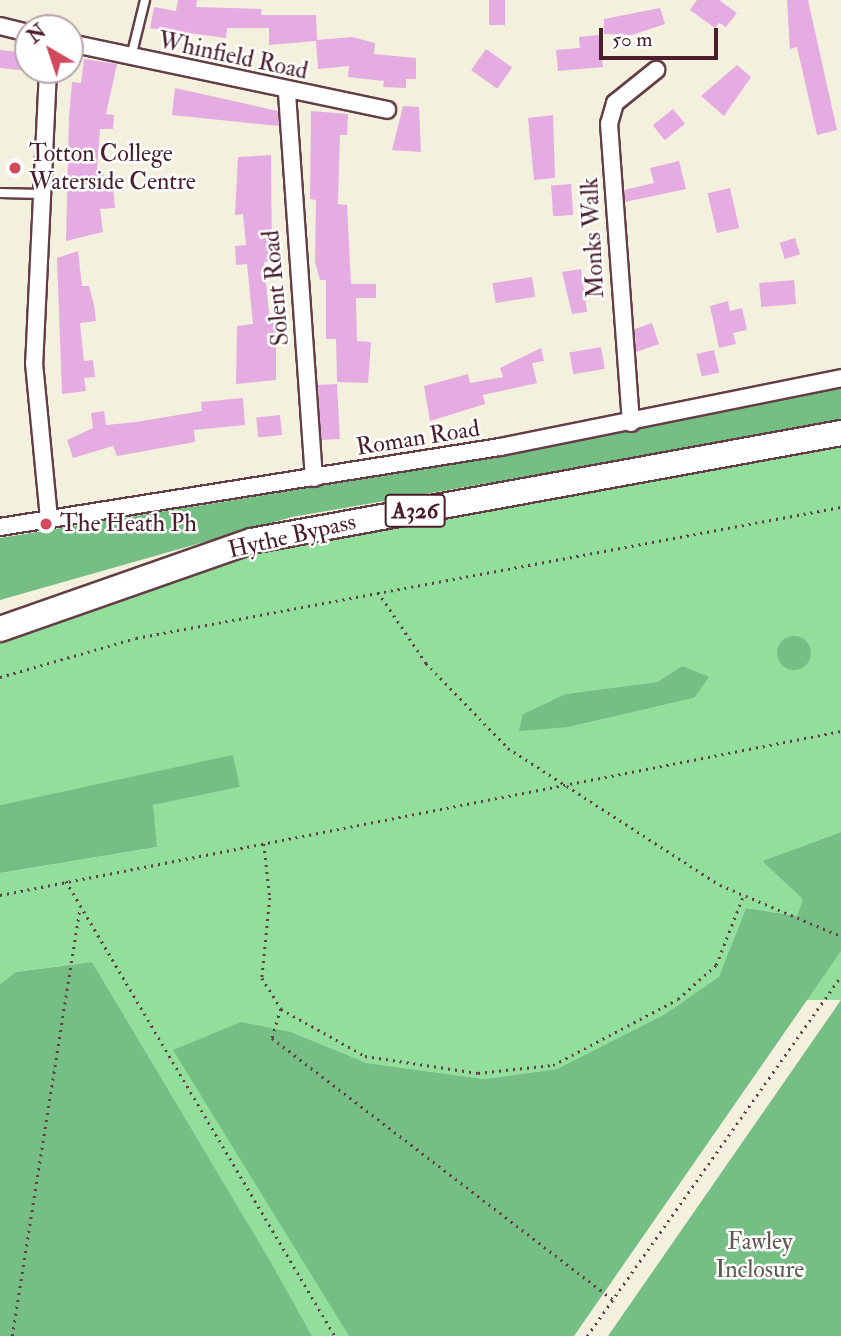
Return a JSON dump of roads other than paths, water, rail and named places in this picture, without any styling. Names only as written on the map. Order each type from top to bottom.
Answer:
[{"type":"main road","name":"Hythe Bypass","points":[[0,629],[251,541],[841,433]]},
{"type":"street","name":"Whinfield Road","points":[[84,46],[287,93],[387,110]]},
{"type":"street","name":"Monks Walk","points":[[631,423],[609,124],[615,103],[656,70]]},
{"type":"street","points":[[47,84],[34,363],[49,518]]},
{"type":"street","name":"Solent Road","points":[[287,93],[314,478]]},
{"type":"street","name":"Roman Road","points":[[0,527],[314,478],[631,423],[841,378]]},
{"type":"lane","points":[[131,57],[145,0]]},
{"type":"lane","points":[[0,193],[42,194]]},
{"type":"place","name":"Totton College Waterside Centre","points":[[15,168]]},
{"type":"place","name":"The Heath Ph","points":[[46,524]]},
{"type":"park label","name":"Fawley Inclosure","points":[[760,1256]]}]
